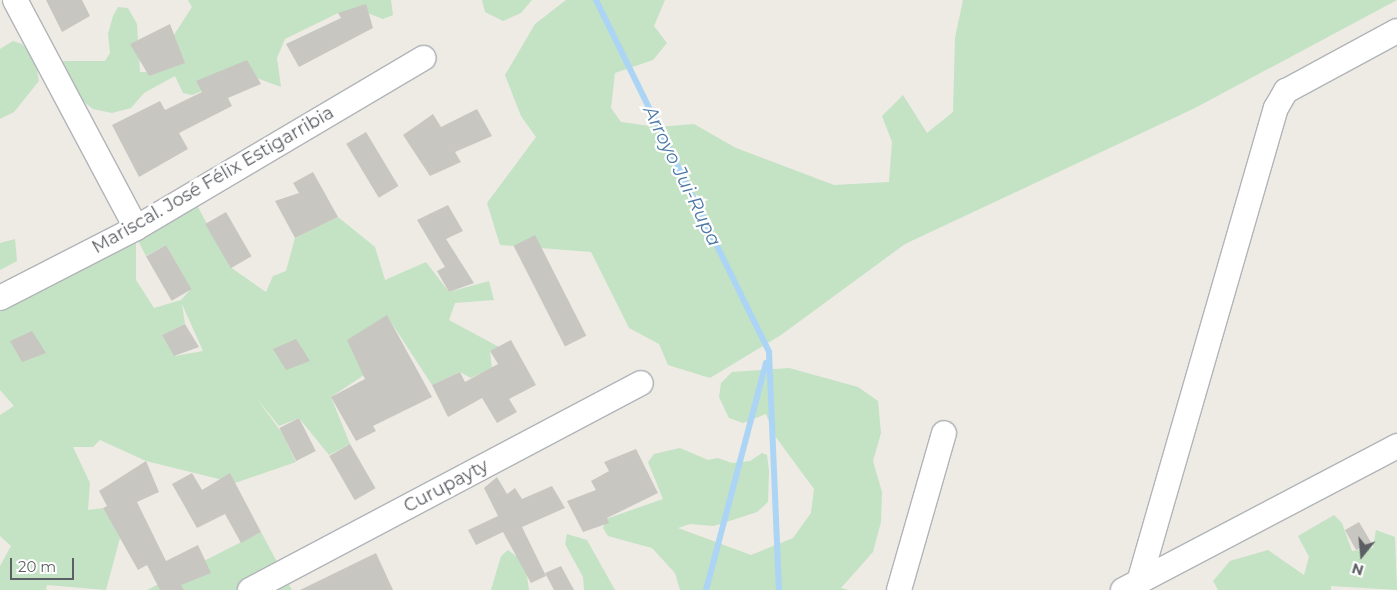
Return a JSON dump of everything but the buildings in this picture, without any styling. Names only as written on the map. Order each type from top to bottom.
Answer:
[{"type":"street","points":[[15,0],[136,228]]},
{"type":"street","points":[[1131,586],[1276,108],[1286,91],[1397,30]]},
{"type":"street","name":"Mariscal. José Félix Estigarribia","points":[[0,298],[136,228],[423,58]]},
{"type":"street","name":"Curupayty","points":[[250,590],[642,383]]},
{"type":"street","points":[[899,590],[944,433]]},
{"type":"street","points":[[1131,586],[1397,446]]},
{"type":"green space","points":[[188,0],[391,0],[393,15],[383,19],[357,9],[338,13],[285,39],[277,58],[281,87],[246,74],[192,95],[183,93],[175,76],[144,93],[131,108],[112,113],[93,109],[78,97],[54,61],[105,61],[110,53],[108,34],[113,16],[118,7],[128,8],[137,24],[140,72],[150,72],[192,7]]},
{"type":"green space","points":[[482,0],[532,0],[521,13],[503,21],[485,12]]},
{"type":"green space","points":[[566,0],[665,0],[654,26],[667,43],[653,60],[615,73],[611,108],[621,122],[657,127],[694,124],[736,148],[834,185],[889,182],[892,142],[882,116],[903,95],[927,133],[953,112],[955,38],[963,0],[1397,0],[1195,108],[905,244],[781,335],[710,378],[668,365],[659,344],[629,328],[591,252],[500,245],[487,203],[536,137],[521,116],[505,75],[535,24]]},
{"type":"green space","points":[[13,41],[22,44],[35,60],[39,81],[14,112],[0,119],[0,49]]},
{"type":"green space","points":[[198,207],[230,267],[266,292],[273,276],[286,271],[295,238],[338,217],[375,247],[385,280],[426,262],[449,292],[489,281],[494,300],[455,303],[449,320],[499,347],[490,351],[492,368],[471,378],[460,372],[432,385],[387,316],[364,375],[331,397],[350,444],[329,455],[299,418],[279,426],[255,396],[282,433],[296,462],[235,483],[146,461],[100,440],[93,447],[73,447],[90,483],[88,510],[103,508],[120,538],[106,590],[47,585],[46,590],[0,590],[0,566],[11,546],[0,536],[0,415],[14,406],[0,390],[0,300]],"holes":[[[136,237],[146,256],[166,245],[191,289],[181,300],[154,308],[136,280]],[[182,304],[203,351],[175,356],[162,335],[185,324]]]},
{"type":"green space","points":[[15,239],[17,261],[0,270],[0,243]]},
{"type":"green space","points":[[789,368],[858,387],[878,401],[881,433],[873,461],[882,492],[881,522],[873,552],[841,588],[849,590],[680,590],[675,573],[652,548],[608,536],[603,528],[606,519],[663,499],[648,462],[654,454],[680,448],[708,460],[718,458],[732,463],[750,461],[762,453],[767,455],[769,471],[768,502],[757,512],[714,526],[690,524],[678,528],[751,555],[793,538],[811,513],[814,489],[775,436],[766,414],[743,423],[729,418],[719,397],[721,383],[732,372]]},
{"type":"green space","points":[[1334,515],[1342,523],[1352,551],[1373,548],[1376,530],[1395,537],[1397,590],[1331,586],[1331,590],[1218,590],[1213,581],[1230,561],[1268,550],[1304,575],[1309,557],[1298,536]]},
{"type":"green space","points":[[261,532],[292,590],[147,590]]},
{"type":"green space","points":[[567,534],[587,540],[615,590],[584,590],[583,577],[565,544]]},
{"type":"green space","points":[[508,550],[525,563],[529,590],[491,590],[501,556]]},
{"type":"waterway","name":"Arroyo Jui-Rupa","points":[[596,0],[769,352],[779,590]]},
{"type":"waterway","name":"Arroyo Jui-Rupa","points":[[706,590],[766,363]]}]
